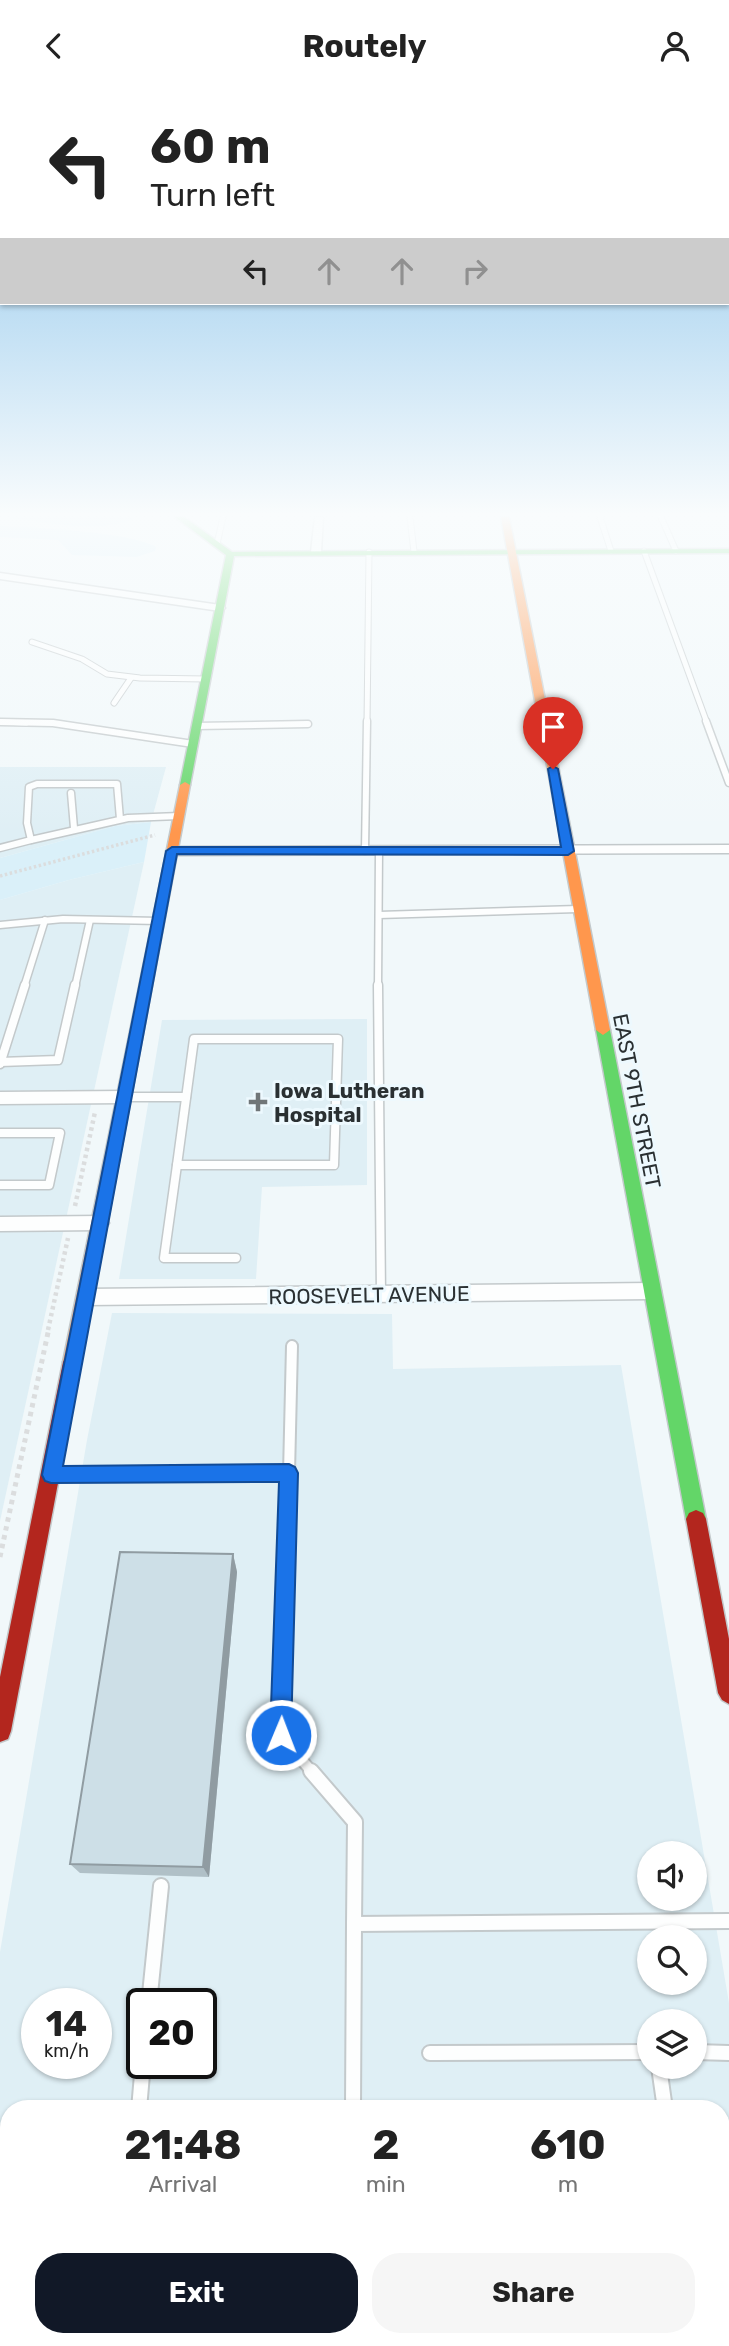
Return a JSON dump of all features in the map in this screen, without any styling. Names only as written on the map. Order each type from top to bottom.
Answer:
[{"type":"street","points":[[0,1731],[217,622]]},
{"type":"street","name":"EAST 9TH STREET","points":[[527,622],[578,909],[652,1291],[721,1613],[729,1693]]},
{"type":"street","points":[[172,851],[729,849]]},
{"type":"street","points":[[0,1098],[125,1097]]},
{"type":"street","points":[[0,1224],[100,1223]]},
{"type":"street","name":"ROOSEVELT AVENUE","points":[[86,1297],[380,1296],[652,1291]]},
{"type":"lane","points":[[370,622],[372,851],[379,915],[380,1296]]},
{"type":"lane","points":[[670,622],[729,783]]},
{"type":"lane","points":[[32,642],[82,659],[116,677],[206,679]]},
{"type":"lane","points":[[114,703],[131,678]]},
{"type":"lane","points":[[0,722],[53,723],[193,744]]},
{"type":"lane","points":[[197,726],[308,725]]},
{"type":"lane","points":[[31,840],[27,823],[29,787],[37,784],[117,784],[120,819]]},
{"type":"lane","points":[[71,793],[74,828]]},
{"type":"lane","points":[[0,848],[120,819],[179,816]]},
{"type":"lane","points":[[379,915],[578,909]]},
{"type":"lane","points":[[0,925],[46,920],[159,921]]},
{"type":"lane","points":[[46,920],[0,1063],[58,1060],[90,920]]},
{"type":"lane","points":[[177,1165],[334,1165],[338,1039],[194,1039],[164,1258],[236,1258]]},
{"type":"lane","points":[[125,1097],[186,1097]]},
{"type":"lane","points":[[0,1133],[60,1133],[49,1185],[0,1185]]},
{"type":"lane","points":[[292,1346],[281,1735],[355,1822],[353,2100]]},
{"type":"lane","points":[[51,1475],[289,1473]]},
{"type":"lane","points":[[151,1988],[161,1886]]},
{"type":"lane","points":[[354,1924],[729,1921]]},
{"type":"lane","points":[[430,2053],[637,2052]]},
{"type":"lane","points":[[707,2052],[729,2053]]},
{"type":"lane","points":[[140,2100],[142,2079]]},
{"type":"lane","points":[[661,2079],[664,2100]]},
{"type":"path","points":[[0,876],[155,835],[152,848]]},
{"type":"path","points":[[0,1557],[98,1098]]},
{"type":"shaded area","points":[[0,767],[166,767],[151,822],[115,826],[0,858]]},
{"type":"shaded area","points":[[151,822],[144,862],[0,900],[0,858],[115,826]]},
{"type":"shaded area","points":[[144,862],[0,1521],[0,900]]},
{"type":"shaded area","name":"Iowa Lutheran Hospital","points":[[367,1019],[367,1185],[262,1187],[256,1279],[119,1279],[162,1020]]},
{"type":"shaded area","points":[[112,1313],[392,1314],[393,1369],[621,1365],[702,1841],[637,1841],[637,1911],[707,1911],[707,1873],[729,2003],[729,2100],[0,2100],[0,1952],[87,1440]]},
{"type":"building","points":[[120,1552],[233,1554],[203,1867],[70,1864]]},
{"type":"traffic: fast","points":[[185,785],[217,622]]},
{"type":"traffic: fast","points":[[603,1030],[696,1519]]},
{"type":"traffic: slow","points":[[525,622],[603,1030]]},
{"type":"traffic: slow","points":[[72,1362],[185,785]]},
{"type":"traffic: jam","points":[[0,1731],[72,1362]]},
{"type":"traffic: jam","points":[[696,1519],[729,1693]]},
{"type":"place","name":"Iowa Lutheran Hospital","points":[[258,1102]]},
{"type":"route","points":[[281,1735],[289,1473],[51,1475],[172,851],[568,851],[553,769]]}]
